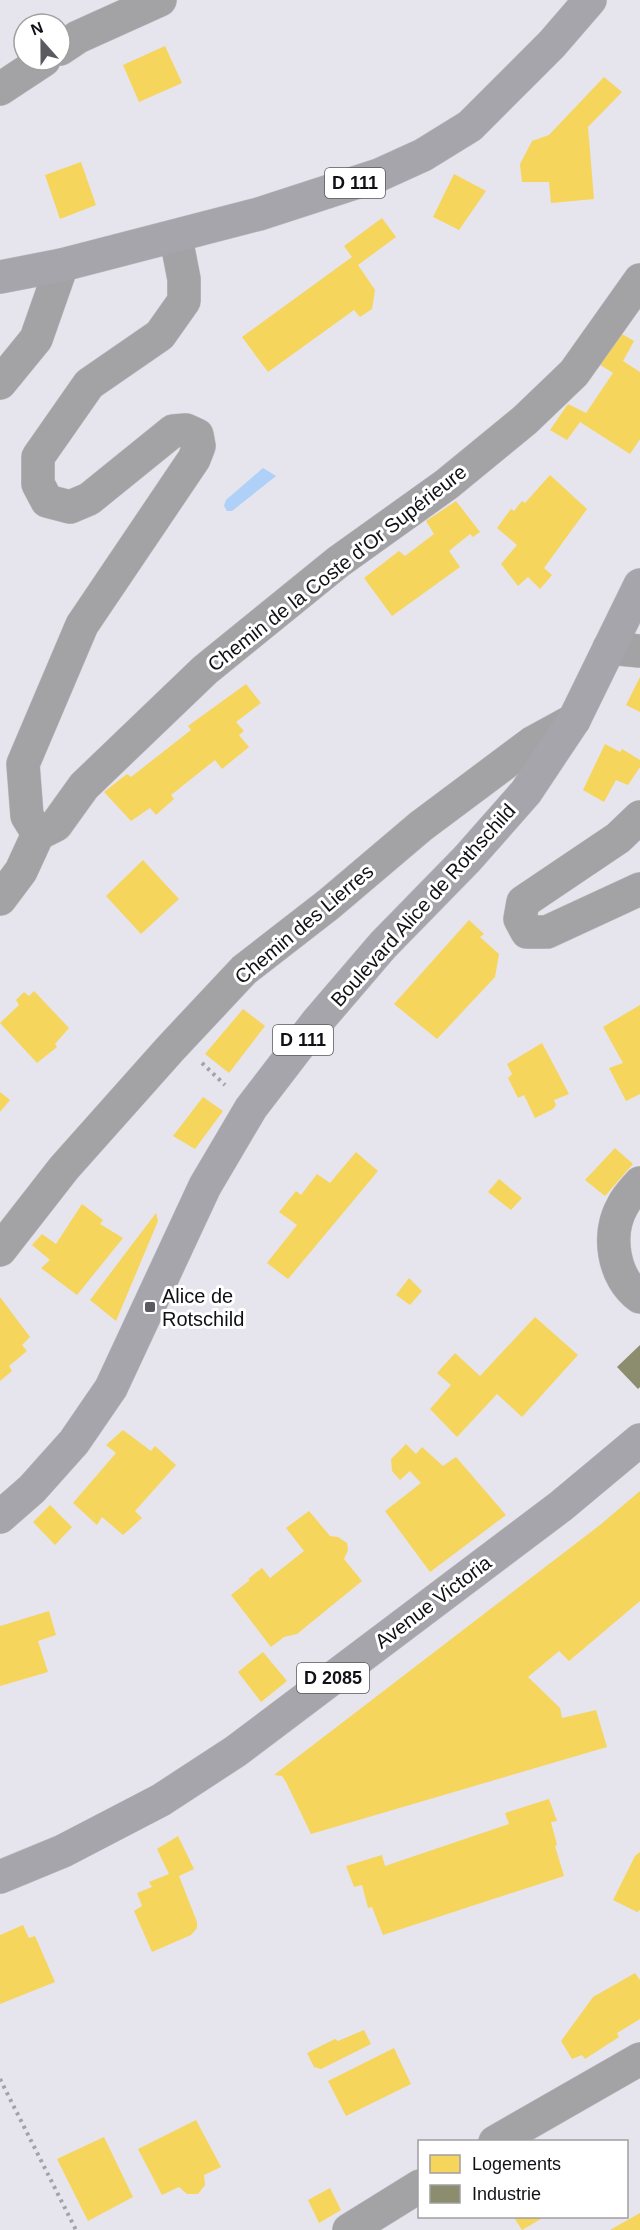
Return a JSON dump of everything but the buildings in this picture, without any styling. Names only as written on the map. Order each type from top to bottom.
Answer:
[{"type":"main road","name":"D 111","points":[[0,277],[176,238],[379,175],[423,155],[470,126],[552,44],[590,0]]},
{"type":"main road","name":"Boulevard Alice de Rothschild","points":[[0,1517],[32,1489],[74,1442],[111,1388],[205,1186],[251,1108],[317,1022],[361,971],[526,792],[624,649],[640,585]]},
{"type":"main road","name":"Avenue Victoria","points":[[0,1877],[63,1851],[161,1800],[236,1751],[552,1513],[640,1440]]},
{"type":"street","points":[[72,42],[160,0]]},
{"type":"street","points":[[0,90],[26,72]]},
{"type":"street","points":[[0,899],[21,871],[38,834],[27,816],[23,764],[82,625],[195,459],[199,446],[197,435],[186,430],[173,431],[89,499],[70,507],[46,501],[38,484],[38,457],[89,384],[160,335],[184,301],[184,279],[176,238]]},
{"type":"street","points":[[0,383],[36,339],[62,265]]},
{"type":"street","name":"Chemin de la Coste d'Or Supérieure","points":[[38,834],[56,825],[84,786],[205,670],[338,562],[447,484],[525,420],[574,374],[640,280]]},
{"type":"street","name":"Chemin des Lierres","points":[[0,1250],[64,1168],[244,970],[329,904],[421,826],[532,743],[574,720]]},
{"type":"street","points":[[640,817],[618,838],[524,902],[520,919],[528,933],[548,932],[640,889]]},
{"type":"street","points":[[640,1183],[622,1205],[616,1225],[615,1246],[618,1272],[627,1286],[640,1297]]},
{"type":"street","points":[[498,2140],[640,2059]]},
{"type":"street","points":[[349,2230],[418,2187]]},
{"type":"path","points":[[178,1040],[251,1108]]},
{"type":"path","points":[[0,2079],[76,2230]]},
{"type":"water","points":[[263,468],[276,476],[232,511],[227,511],[224,506],[226,500]]},
{"type":"place","name":"Alice de Rotschild","points":[[150,1307]]}]
